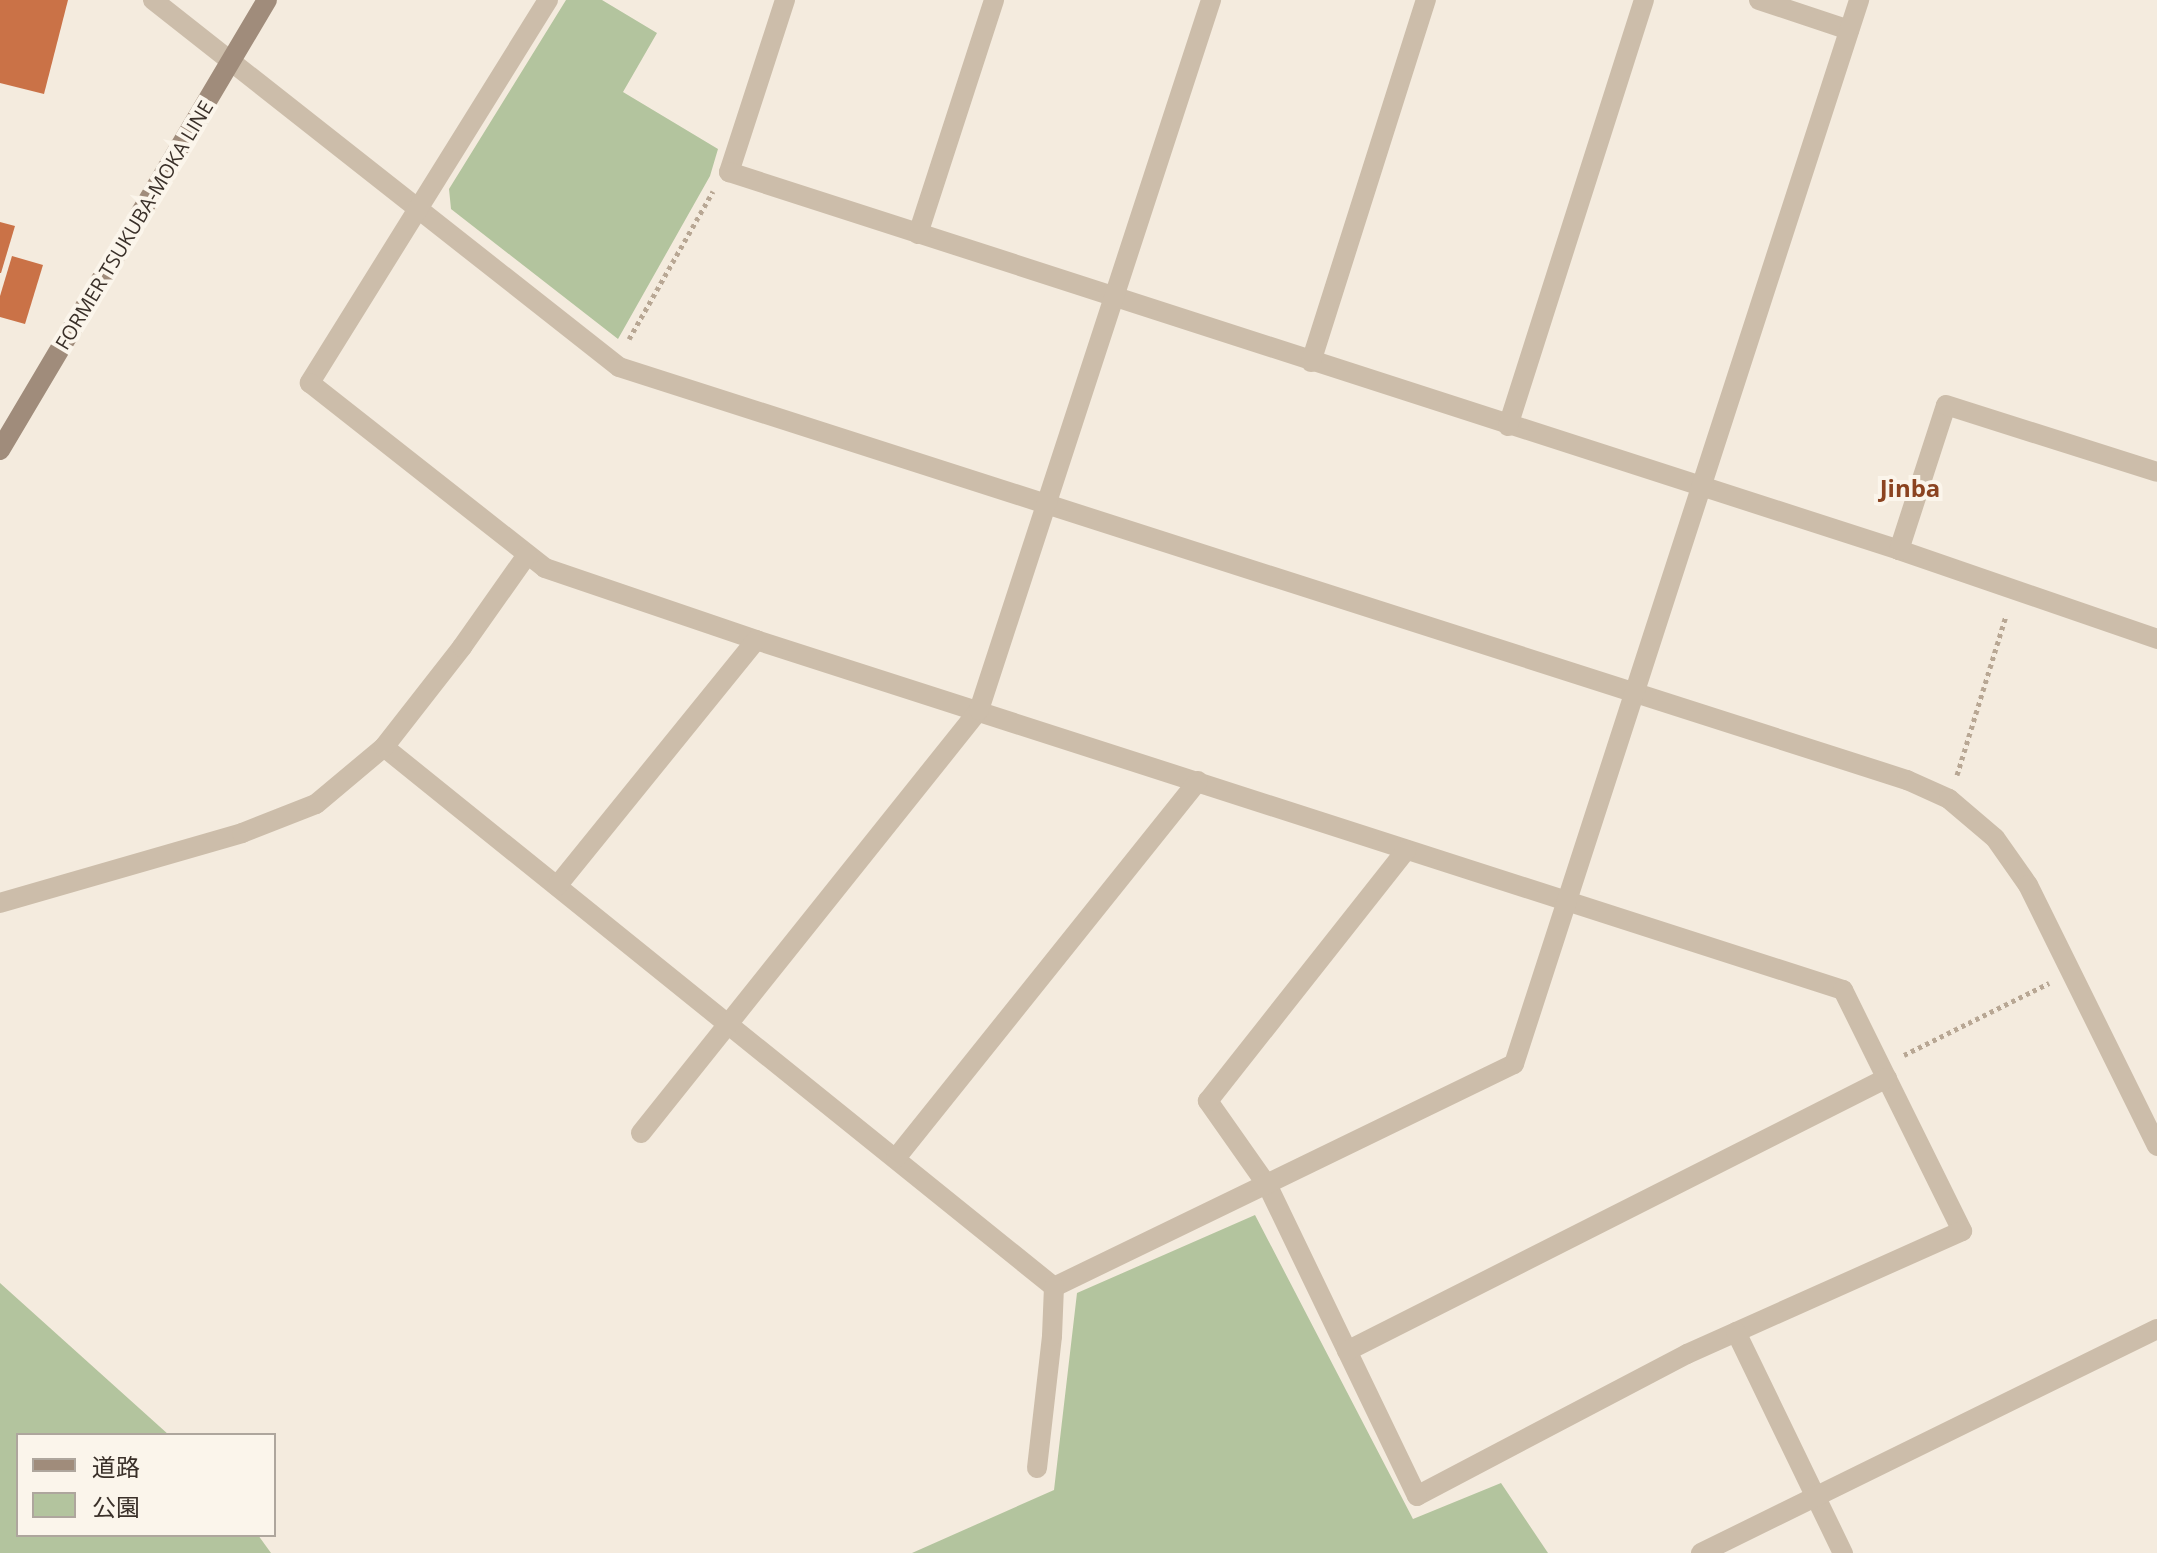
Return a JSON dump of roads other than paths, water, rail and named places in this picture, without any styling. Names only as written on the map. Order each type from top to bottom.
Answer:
[{"type":"street","points":[[153,0],[615,364],[1907,780],[1949,799],[1995,838],[2028,885],[2157,1146]]},
{"type":"street","name":"FORMER TSUKUBA-MOKA LINE","points":[[0,450],[267,0]]},
{"type":"street","points":[[548,0],[310,383],[545,568],[756,640],[1843,990],[1962,1231],[1736,1332],[1417,1496],[1267,1185],[1208,1101],[1406,850]]},
{"type":"street","points":[[785,0],[729,172],[1899,550],[2157,639]]},
{"type":"street","points":[[918,234],[994,0]]},
{"type":"street","points":[[641,1133],[979,710],[1211,0]]},
{"type":"street","points":[[1311,362],[1426,0]]},
{"type":"street","points":[[1508,426],[1644,0]]},
{"type":"street","points":[[1759,0],[1849,30]]},
{"type":"street","points":[[1054,1287],[1514,1064],[1633,694],[1703,489],[1859,0]]},
{"type":"street","points":[[1899,550],[1946,405],[2157,472]]},
{"type":"street","points":[[0,903],[242,833],[316,804],[384,747],[462,647],[527,555]]},
{"type":"street","points":[[557,886],[756,640]]},
{"type":"street","points":[[384,747],[1054,1287]]},
{"type":"street","points":[[896,1158],[1198,781]]},
{"type":"street","points":[[1347,1351],[1884,1072]]},
{"type":"street","points":[[1037,1468],[1052,1336],[1054,1287]]},
{"type":"street","points":[[1701,1553],[2157,1329]]},
{"type":"street","points":[[1736,1332],[1843,1553]]},
{"type":"district","name":"Jinba","points":[[1910,488]]}]
